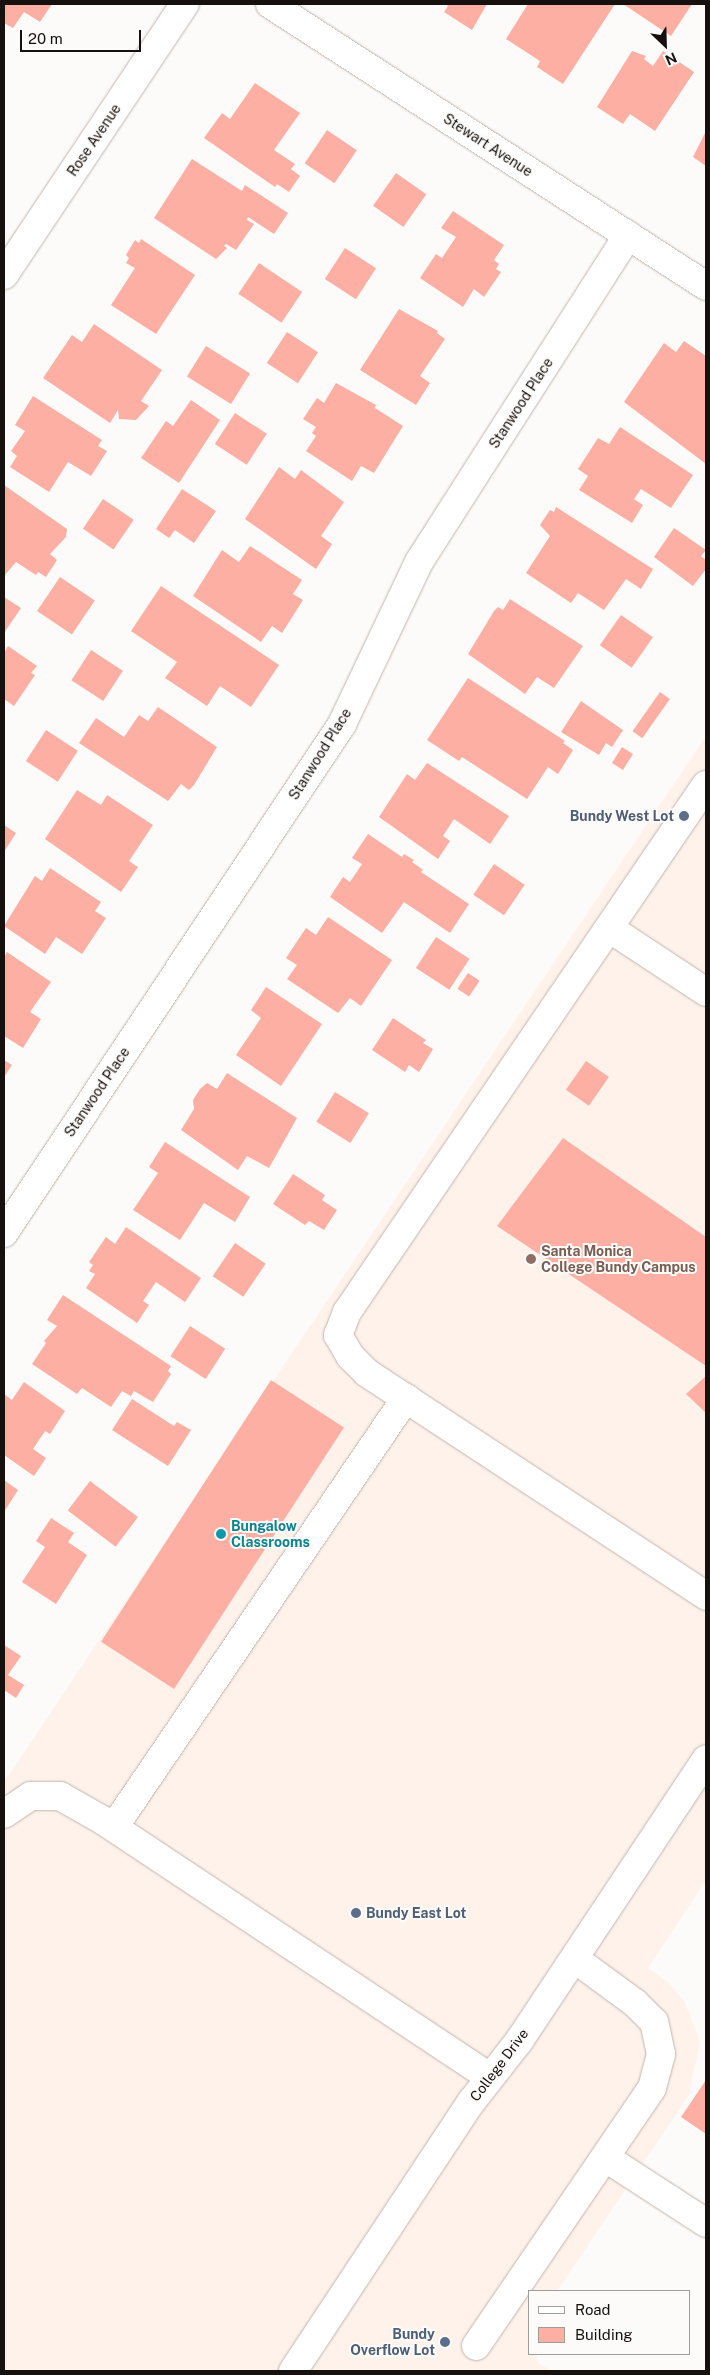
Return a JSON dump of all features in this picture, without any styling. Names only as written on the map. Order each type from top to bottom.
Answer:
[{"type":"street","name":"Rose Avenue","points":[[4,275],[185,4]]},
{"type":"street","name":"Stewart Avenue","points":[[270,4],[706,286]]},
{"type":"street","name":"Stanwood Place","points":[[4,1233],[342,724],[419,562],[628,236]]},
{"type":"street","points":[[706,785],[347,1312],[338,1335],[350,1356],[367,1372],[706,1596]]},
{"type":"street","points":[[609,928],[706,992]]},
{"type":"street","points":[[114,1828],[406,1398]]},
{"type":"street","name":"College Drive","points":[[293,2371],[488,2077],[519,2041],[706,1760]]},
{"type":"street","points":[[4,1814],[31,1796],[60,1796],[114,1828],[488,2077]]},
{"type":"street","points":[[476,2346],[652,2088],[661,2054],[654,2022],[635,2003],[575,1959]]},
{"type":"street","points":[[606,2158],[706,2223]]},
{"type":"shaded area","name":"Santa Monica College Bundy Campus","points":[[706,736],[706,1880],[648,1968],[668,1982],[685,2003],[700,2042],[689,2095],[558,2290],[528,2290],[528,2355],[536,2355],[538,2363],[552,2371],[4,2371],[4,1782]]},
{"type":"building","points":[[4,4],[52,4],[40,22],[24,12],[13,28],[4,23]]},
{"type":"building","points":[[445,4],[487,4],[472,30],[444,12],[448,6]]},
{"type":"building","points":[[528,4],[615,4],[563,84],[537,67],[540,61],[506,39]]},
{"type":"building","points":[[623,4],[692,4],[671,36]]},
{"type":"building","points":[[632,51],[646,56],[644,59],[653,66],[663,51],[694,72],[655,131],[630,114],[623,124],[597,107]]},
{"type":"building","points":[[255,83],[300,113],[274,150],[295,164],[291,169],[300,176],[289,192],[277,184],[275,187],[204,138],[222,113],[230,119]]},
{"type":"building","points":[[327,130],[357,150],[334,183],[305,163]]},
{"type":"building","points":[[706,131],[706,166],[693,157]]},
{"type":"building","points":[[192,159],[242,191],[245,185],[288,213],[274,234],[248,217],[247,220],[254,224],[236,250],[226,244],[224,246],[227,248],[216,259],[154,218]]},
{"type":"building","points":[[396,173],[426,194],[403,227],[373,206]]},
{"type":"building","points":[[453,211],[504,245],[494,260],[499,264],[496,269],[501,272],[484,297],[474,289],[463,307],[420,278],[436,254],[442,258],[456,237],[441,228]]},
{"type":"building","points":[[141,239],[195,275],[156,334],[111,305],[135,268],[126,263],[129,258],[126,255],[135,240],[139,243]]},
{"type":"building","points":[[345,248],[376,268],[356,299],[325,279]]},
{"type":"building","points":[[259,263],[302,292],[281,323],[238,294]]},
{"type":"building","points":[[399,309],[438,331],[437,333],[445,339],[420,376],[430,383],[416,405],[360,370]]},
{"type":"building","points":[[94,324],[162,370],[141,401],[149,406],[136,420],[119,419],[118,410],[110,423],[43,378],[72,335],[82,342]]},
{"type":"building","points":[[287,332],[318,352],[298,383],[267,363]]},
{"type":"building","points":[[684,341],[706,356],[706,464],[624,402],[664,343],[676,352]]},
{"type":"building","points":[[206,346],[250,374],[231,404],[187,377]]},
{"type":"building","points":[[336,383],[376,405],[375,408],[403,426],[374,473],[361,466],[352,481],[306,451],[316,436],[312,433],[316,427],[303,419],[317,398],[324,403]]},
{"type":"building","points":[[33,396],[102,440],[98,446],[107,451],[91,476],[68,462],[49,492],[10,467],[17,456],[11,451],[25,431],[15,425]]},
{"type":"building","points":[[191,400],[220,420],[179,483],[141,458],[166,421],[173,426]]},
{"type":"building","points":[[235,413],[267,434],[247,465],[215,444]]},
{"type":"building","points":[[620,427],[693,475],[671,508],[641,489],[634,499],[643,505],[632,523],[579,490],[588,476],[578,469],[598,438],[609,444]]},
{"type":"building","points":[[279,467],[295,479],[301,470],[344,502],[321,536],[332,544],[316,569],[245,519]]},
{"type":"building","points":[[4,485],[67,529],[66,537],[50,554],[57,560],[46,577],[38,572],[36,575],[16,562],[4,576]]},
{"type":"building","points":[[182,489],[216,511],[194,543],[175,530],[169,538],[156,529]]},
{"type":"building","points":[[103,499],[134,520],[114,550],[83,529]]},
{"type":"building","points":[[556,507],[653,569],[641,589],[626,579],[604,610],[578,593],[571,603],[526,573],[550,536],[540,525],[550,510],[554,512]]},
{"type":"building","points":[[674,528],[706,550],[701,556],[706,560],[706,569],[693,586],[654,557]]},
{"type":"building","points":[[250,546],[302,580],[293,594],[303,600],[282,633],[272,626],[261,642],[193,596],[222,550],[239,562]]},
{"type":"building","points":[[60,577],[95,600],[72,634],[37,611]]},
{"type":"building","points":[[161,586],[279,665],[251,707],[220,686],[207,706],[165,678],[177,662],[131,631]]},
{"type":"building","points":[[4,597],[21,608],[4,633]]},
{"type":"building","points":[[510,599],[583,646],[554,688],[537,677],[525,694],[468,654],[494,611],[498,607],[503,610]]},
{"type":"building","points":[[621,615],[653,637],[632,668],[600,645]]},
{"type":"building","points":[[8,646],[37,666],[31,673],[35,675],[14,706],[4,699],[4,653]]},
{"type":"building","points":[[91,650],[123,671],[103,701],[71,680]]},
{"type":"building","points":[[468,678],[565,741],[563,743],[573,750],[558,774],[548,767],[527,799],[462,757],[459,761],[427,740]]},
{"type":"building","points":[[660,692],[670,699],[642,738],[632,731]]},
{"type":"building","points":[[581,701],[623,730],[612,747],[606,743],[599,755],[561,732]]},
{"type":"building","points":[[158,707],[217,747],[194,785],[189,790],[181,784],[168,801],[79,743],[96,718],[124,737],[139,715],[148,721]]},
{"type":"building","points":[[46,730],[78,751],[58,782],[26,761]]},
{"type":"building","points":[[622,747],[633,754],[623,770],[612,763]]},
{"type":"building","points":[[427,763],[509,816],[490,844],[454,819],[443,836],[450,841],[438,859],[379,817],[407,774],[415,780]]},
{"type":"building","points":[[77,790],[101,805],[107,795],[153,825],[129,861],[138,867],[121,892],[45,839]]},
{"type":"building","points":[[4,825],[16,833],[4,852]]},
{"type":"building","points":[[368,834],[402,857],[404,854],[414,860],[412,862],[423,870],[421,872],[469,904],[450,933],[404,902],[382,933],[330,897],[343,877],[350,882],[362,864],[352,858]]},
{"type":"building","points":[[494,864],[525,885],[504,915],[473,895]]},
{"type":"building","points":[[50,868],[101,902],[95,911],[106,918],[82,954],[56,937],[45,954],[4,926],[35,876],[42,881]]},
{"type":"building","points":[[328,917],[392,960],[361,1006],[350,998],[338,1013],[287,979],[297,965],[286,958],[306,928],[316,935]]},
{"type":"building","points":[[436,937],[470,959],[449,990],[416,968]]},
{"type":"building","points":[[7,952],[51,982],[30,1012],[41,1019],[23,1048],[4,1036],[4,957]]},
{"type":"building","points":[[468,973],[480,981],[469,997],[457,989]]},
{"type":"building","points":[[266,987],[322,1024],[281,1086],[236,1055],[261,1018],[251,1010]]},
{"type":"building","points":[[393,1018],[426,1040],[423,1043],[433,1049],[419,1072],[409,1065],[405,1072],[372,1050]]},
{"type":"building","points":[[4,1060],[12,1065],[4,1077]]},
{"type":"building","points":[[586,1061],[609,1077],[589,1106],[566,1090]]},
{"type":"building","points":[[227,1073],[297,1118],[269,1168],[247,1156],[238,1170],[181,1130],[194,1109],[193,1100],[200,1089],[207,1083],[217,1089]]},
{"type":"building","points":[[335,1092],[369,1113],[350,1143],[316,1122]]},
{"type":"building","name":"Santa Monica College Bundy Campus","points":[[563,1138],[706,1237],[706,1366],[497,1226]]},
{"type":"building","points":[[165,1142],[250,1197],[235,1222],[204,1203],[180,1240],[133,1210],[158,1173],[149,1167]]},
{"type":"building","points":[[293,1174],[325,1195],[322,1200],[337,1210],[324,1230],[309,1221],[305,1225],[273,1204]]},
{"type":"building","points":[[126,1227],[201,1278],[185,1302],[156,1282],[143,1301],[149,1305],[137,1323],[86,1288],[95,1274],[89,1271],[93,1265],[89,1262],[106,1237],[115,1244]]},
{"type":"building","points":[[235,1243],[266,1264],[243,1297],[213,1276]]},
{"type":"building","points":[[63,1295],[171,1366],[168,1371],[171,1374],[153,1402],[134,1391],[131,1396],[122,1391],[111,1407],[82,1388],[77,1394],[32,1364],[46,1343],[44,1341],[57,1326],[47,1320]]},
{"type":"building","points":[[190,1326],[225,1349],[206,1379],[170,1356]]},
{"type":"building","points":[[706,1376],[706,1413],[686,1394]]},
{"type":"building","name":"Bungalow Classrooms","points":[[271,1380],[344,1427],[174,1689],[101,1642]]},
{"type":"building","points":[[24,1382],[65,1411],[50,1434],[45,1431],[33,1449],[46,1458],[34,1476],[4,1455],[4,1394],[12,1400]]},
{"type":"building","points":[[132,1399],[174,1426],[177,1422],[191,1430],[168,1466],[112,1430]]},
{"type":"building","points":[[4,1480],[18,1490],[4,1512]]},
{"type":"building","points":[[90,1481],[138,1517],[116,1547],[68,1511]]},
{"type":"building","points":[[51,1518],[74,1533],[68,1542],[87,1555],[56,1604],[22,1582],[45,1547],[36,1541]]},
{"type":"building","points":[[4,1645],[21,1656],[8,1675],[24,1685],[16,1698],[4,1690]]},
{"type":"building","points":[[706,2080],[706,2134],[681,2117]]},
{"type":"place","name":"Bundy West Lot","points":[[684,816]]},
{"type":"place","name":"Santa Monica College Bundy Campus","points":[[531,1259]]},
{"type":"place","name":"Bungalow Classrooms","points":[[221,1534]]},
{"type":"place","name":"Bundy East Lot","points":[[356,1913]]},
{"type":"place","name":"Bundy Overflow Lot","points":[[445,2342]]}]
